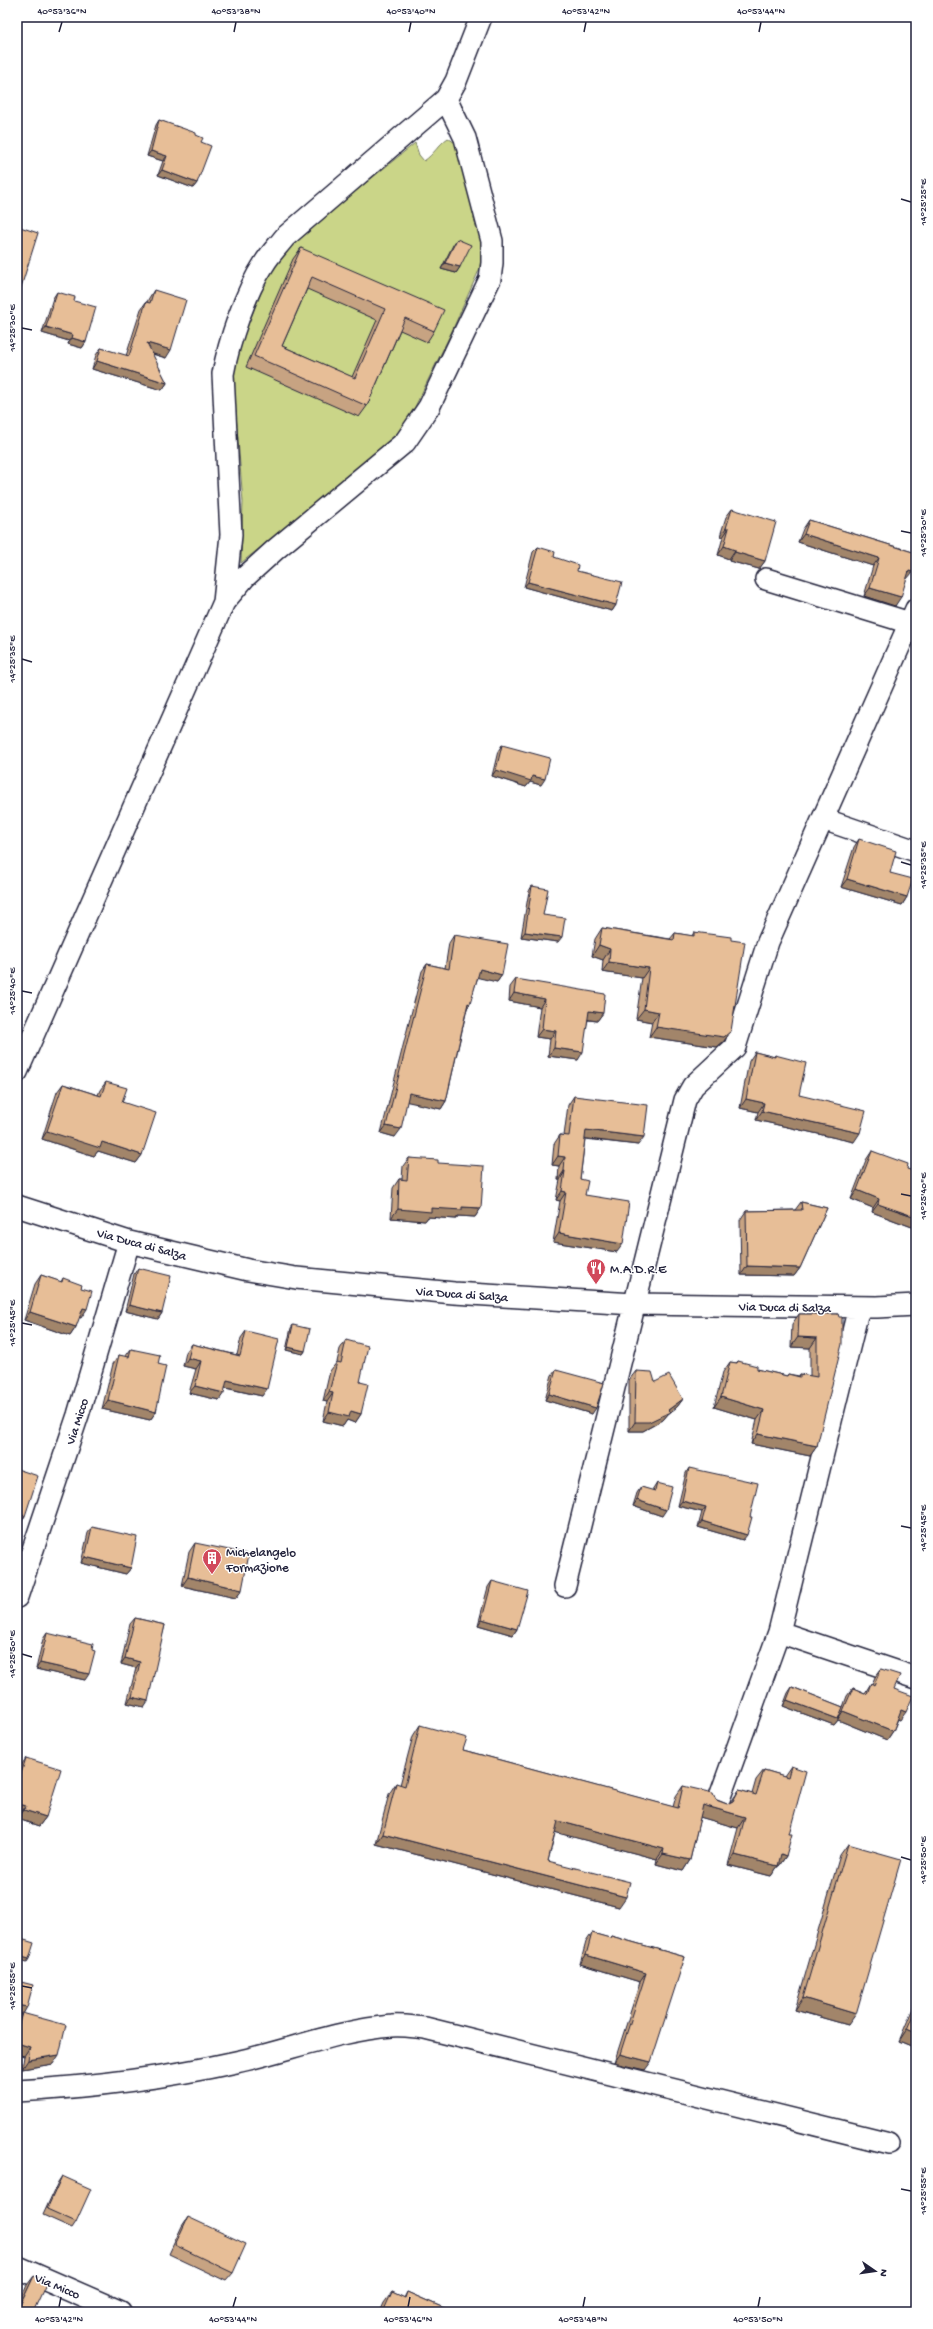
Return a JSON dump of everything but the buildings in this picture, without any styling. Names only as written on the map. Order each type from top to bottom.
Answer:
[{"type":"street","points":[[224,602],[231,535],[224,374],[226,358],[246,299],[263,264],[285,237],[446,99],[456,81],[481,17]]},
{"type":"street","points":[[17,1072],[224,602],[245,577],[270,554],[405,442],[429,407],[490,279],[492,242],[465,138],[446,99]]},
{"type":"street","points":[[565,1586],[685,1100],[693,1086],[735,1047],[768,942],[913,616],[766,579]]},
{"type":"street","points":[[823,819],[916,851]]},
{"type":"street","name":"Via Duca di Salza","points":[[17,1206],[130,1242],[248,1270],[296,1278],[461,1293],[634,1304],[859,1307],[916,1305]]},
{"type":"street","name":"Via Micco","points":[[17,1597],[78,1415],[130,1242]]},
{"type":"street","points":[[718,1802],[779,1632],[859,1307]]},
{"type":"street","points":[[779,1632],[916,1678]]},
{"type":"street","points":[[17,2090],[151,2078],[201,2070],[262,2056],[360,2030],[393,2026],[432,2030],[889,2143]]},
{"type":"street","name":"Via Micco","points":[[17,2267],[120,2312]]},
{"type":"green space","points":[[448,138],[458,145],[482,245],[480,268],[451,333],[408,421],[390,441],[336,487],[241,563],[243,502],[233,377],[236,354],[272,266],[288,246],[415,143],[419,155],[424,161]]},
{"type":"place","name":"M.A.D.R.E","points":[[596,1285]]},
{"type":"place","name":"Michelangelo Formazione","points":[[212,1575]]}]
